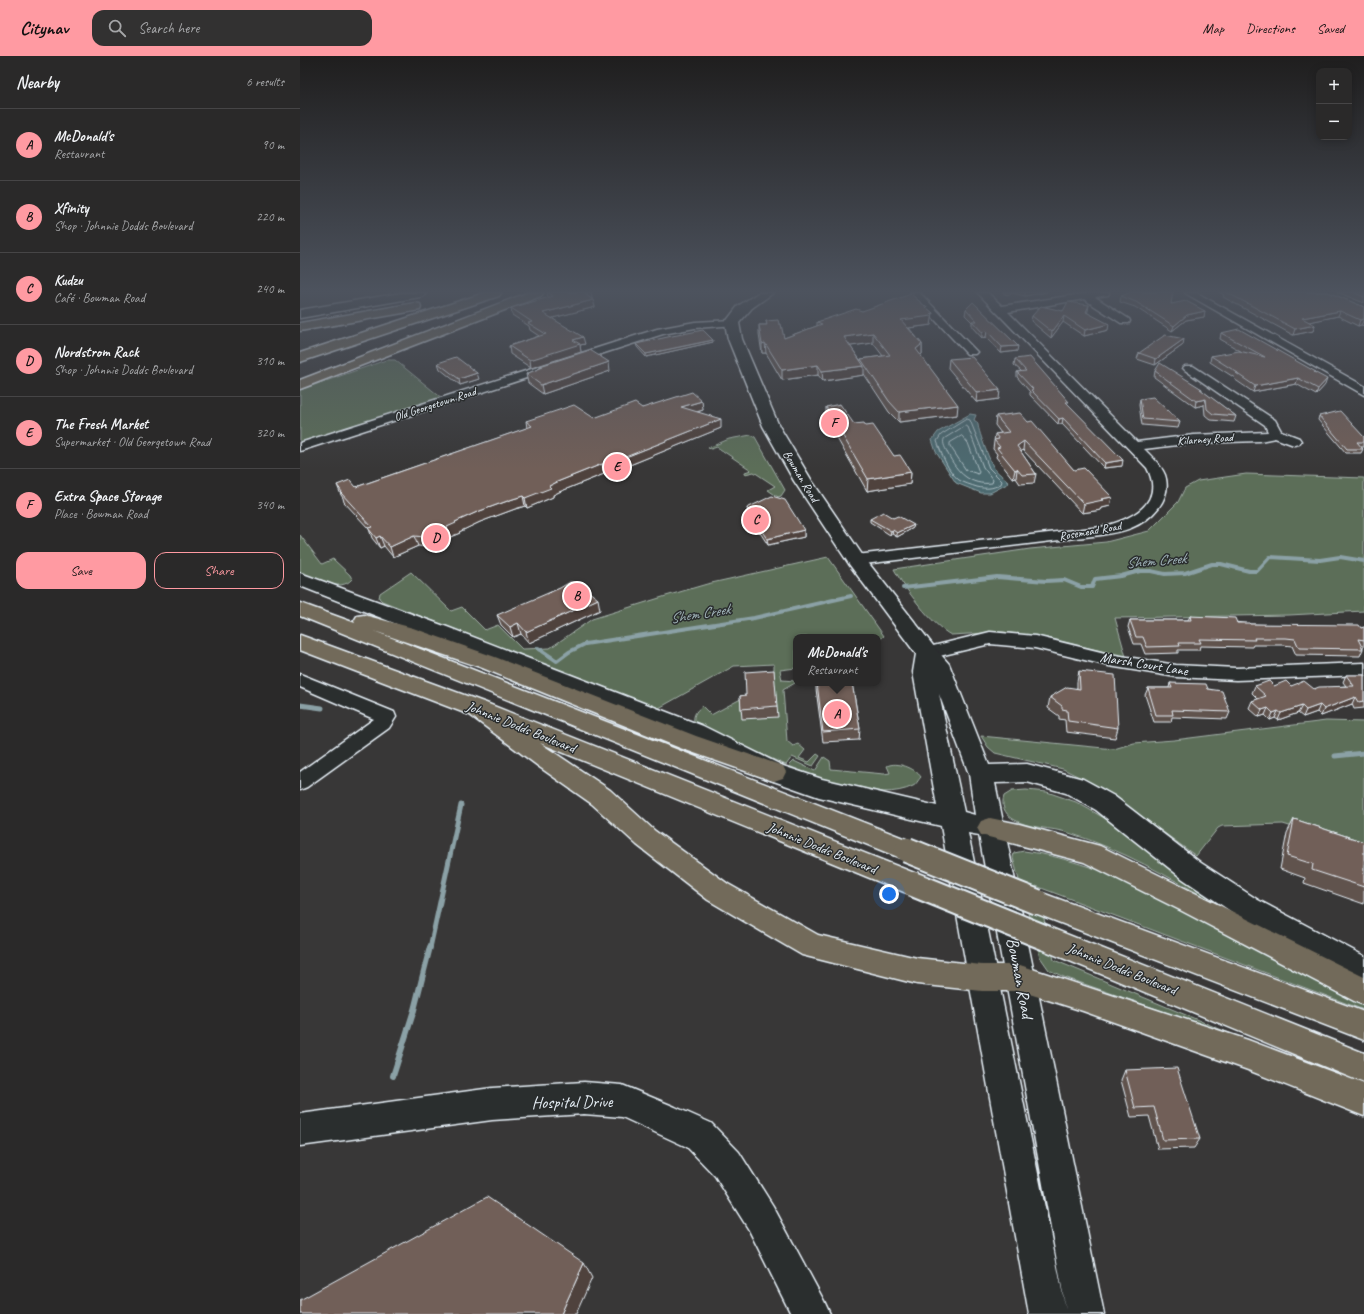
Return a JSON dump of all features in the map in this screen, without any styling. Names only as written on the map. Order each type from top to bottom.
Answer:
[{"type":"highway","points":[[300,358],[319,352]]},
{"type":"highway","points":[[300,370],[353,352]]},
{"type":"highway","points":[[300,385],[385,352]]},
{"type":"highway","points":[[300,604],[412,634],[532,679],[688,742],[774,772]]},
{"type":"highway","name":"Johnnie Dodds Boulevard","points":[[300,609],[1037,902],[1364,1026]]},
{"type":"highway","name":"Johnnie Dodds Boulevard","points":[[300,642],[478,709],[1364,1068]]},
{"type":"highway","points":[[478,709],[546,760],[602,797],[646,838],[718,892],[812,946],[917,971],[982,978],[1020,978],[1083,998],[1248,1055],[1364,1100]]},
{"type":"highway","points":[[990,828],[1019,834],[1091,854],[1190,902],[1364,992]]},
{"type":"main road","name":"Bowman Road","points":[[739,352],[771,426],[803,481],[856,560],[927,653],[941,668],[981,774],[990,828],[1085,1314]]},
{"type":"main road","points":[[300,580],[440,632],[695,732],[774,772],[819,788],[990,828]]},
{"type":"main road","points":[[927,653],[924,672],[954,820],[982,978],[1048,1314]]},
{"type":"main road","points":[[981,774],[1027,773],[1074,786],[1105,803],[1192,871],[1248,908],[1364,970]]},
{"type":"main road","name":"Hospital Drive","points":[[300,1130],[492,1104],[584,1098],[622,1101],[664,1118],[699,1135],[727,1164],[761,1218],[811,1314]]},
{"type":"street","name":"Old Georgetown Road","points":[[300,447],[597,352]]},
{"type":"street","name":"Rosemead Road","points":[[856,560],[1094,532],[1126,525],[1140,518],[1152,508],[1160,490],[1156,470],[1040,352]]},
{"type":"street","points":[[1295,352],[1364,391]]},
{"type":"street","points":[[1189,368],[1270,423],[1276,434],[1294,441]]},
{"type":"street","name":"Kilarney Road","points":[[1134,446],[1194,439],[1260,437],[1276,434]]},
{"type":"street","name":"Marsh Court Lane","points":[[927,653],[990,638],[1035,642],[1109,660],[1176,671],[1236,674],[1364,669]]},
{"type":"street","points":[[300,680],[387,717],[382,723],[300,782]]},
{"type":"green space","points":[[386,360],[395,360],[443,399],[300,444],[300,390]]},
{"type":"green space","points":[[751,435],[755,437],[785,490],[781,496],[778,497],[768,490],[775,486],[754,472],[745,474],[745,472],[751,470],[717,447],[711,449],[708,448],[729,439]]},
{"type":"green space","points":[[1246,474],[1364,478],[1364,611],[1289,615],[1115,618],[1126,657],[1053,639],[1003,632],[951,635],[936,624],[920,606],[894,569],[1030,549],[1106,542],[1149,531],[1178,502],[1185,488],[1198,481]]},
{"type":"green space","points":[[300,535],[322,564],[333,559],[350,575],[352,579],[341,585],[334,585],[327,584],[300,574]]},
{"type":"green space","points":[[828,557],[884,636],[881,638],[881,634],[793,634],[793,668],[780,670],[782,680],[793,681],[793,684],[783,690],[787,741],[793,746],[798,744],[805,750],[799,758],[809,762],[817,754],[820,756],[813,766],[792,757],[786,765],[695,725],[695,714],[702,706],[711,715],[774,681],[774,664],[734,666],[659,708],[654,708],[382,601],[379,598],[380,593],[411,572],[451,611],[462,607],[485,630],[498,625],[522,649],[550,648],[592,619],[707,584]]},
{"type":"green space","points":[[1326,721],[1364,722],[1364,849],[1283,824],[1222,826],[1218,828],[1196,856],[1104,789],[1063,769],[995,753],[988,747],[981,736],[1114,749],[1134,743],[1174,740]]},
{"type":"green space","points":[[824,757],[830,761],[831,769],[884,774],[890,773],[887,766],[896,764],[910,768],[921,777],[914,785],[899,791],[867,791],[833,783],[789,766],[794,761],[815,771]]},
{"type":"green space","points":[[1026,790],[1047,792],[1076,802],[1106,819],[1217,904],[1144,864],[1107,847],[1069,833],[1026,825],[1013,819],[1004,809],[1004,796],[1012,791]]},
{"type":"green space","points":[[1024,851],[1081,864],[1114,875],[1364,1005],[1364,1010],[1036,886],[1054,960],[1246,1040],[1064,977],[1049,970],[1040,957],[1013,858],[1014,853]]},
{"type":"water","points":[[970,414],[976,415],[974,420],[978,423],[984,445],[994,468],[1009,483],[990,493],[981,493],[956,483],[936,452],[932,440],[938,432]]},
{"type":"building","points":[[518,352],[556,352],[530,360]]},
{"type":"building","points":[[585,352],[593,352],[609,362],[541,385],[526,374],[543,367],[540,366]]},
{"type":"building","points":[[644,352],[657,352],[646,354]]},
{"type":"building","points":[[770,352],[854,352],[864,366],[822,371],[818,365],[782,370]]},
{"type":"building","points":[[887,352],[918,352],[958,405],[899,412],[889,401],[861,359],[890,355]]},
{"type":"building","points":[[1141,352],[1166,352],[1156,359],[1139,353]]},
{"type":"building","points":[[1242,352],[1265,357],[1255,352],[1280,352],[1327,379],[1318,389],[1298,378],[1255,386],[1211,356]]},
{"type":"building","points":[[456,357],[477,373],[459,379],[438,363]]},
{"type":"building","points":[[972,357],[1000,390],[977,393],[949,359]]},
{"type":"building","points":[[1030,357],[1069,402],[1066,402],[1123,460],[1105,463],[1063,418],[1059,419],[1031,390],[1033,389],[1017,372],[1026,371],[1015,359]]},
{"type":"building","points":[[1160,363],[1202,389],[1200,389],[1236,416],[1213,414],[1207,409],[1206,399],[1196,401],[1155,371]]},
{"type":"building","points":[[692,392],[702,401],[681,407],[721,419],[608,464],[602,464],[557,482],[549,486],[551,488],[525,498],[523,496],[477,512],[455,522],[456,523],[447,527],[448,528],[425,537],[414,536],[390,547],[380,536],[376,538],[368,528],[372,527],[341,493],[342,492],[337,485],[350,480],[356,487],[532,426],[526,421],[574,405],[594,418],[635,403],[642,408]]},
{"type":"building","points":[[1153,397],[1180,422],[1143,419],[1140,399]]},
{"type":"building","points":[[840,404],[854,424],[864,423],[866,426],[873,425],[894,456],[900,455],[911,472],[868,479],[826,407]]},
{"type":"building","points":[[1340,411],[1364,437],[1364,442],[1357,442],[1363,449],[1347,449],[1319,416]]},
{"type":"building","points":[[1020,413],[1028,422],[1032,421],[1074,470],[1084,468],[1112,497],[1084,504],[1024,441],[1017,446],[1036,474],[1022,475],[1017,469],[1015,470],[997,448],[1000,447],[994,440],[999,439],[995,434],[1009,432],[996,416]]},
{"type":"building","points":[[772,496],[785,500],[804,530],[767,539],[747,508]]},
{"type":"building","points":[[883,512],[893,518],[898,516],[914,525],[897,533],[870,519]]},
{"type":"building","points":[[570,582],[578,583],[598,599],[526,632],[518,623],[510,627],[497,615],[560,588]]},
{"type":"building","points":[[1190,616],[1235,618],[1237,623],[1250,624],[1359,625],[1361,628],[1364,627],[1364,640],[1358,639],[1363,649],[1299,648],[1295,639],[1286,638],[1254,638],[1255,640],[1199,639],[1201,643],[1179,643],[1180,646],[1147,647],[1143,637],[1136,637],[1130,620],[1191,620]]},
{"type":"building","points":[[774,670],[777,706],[741,709],[740,696],[746,695],[745,672]]},
{"type":"building","points":[[1079,671],[1115,675],[1118,728],[1068,721],[1067,710],[1062,709],[1062,706],[1050,697],[1067,687],[1080,689]]},
{"type":"building","points":[[1346,675],[1364,675],[1364,701],[1358,702],[1355,697],[1324,709],[1320,705],[1306,710],[1302,706],[1281,713],[1278,711],[1273,713],[1268,708],[1262,710],[1252,701],[1266,696],[1255,686],[1269,681],[1274,686],[1286,681],[1291,686],[1304,681],[1314,689],[1319,687],[1354,686]]},
{"type":"building","points":[[1170,683],[1206,684],[1208,689],[1222,691],[1230,712],[1172,710],[1173,715],[1156,715],[1148,688],[1172,688]]},
{"type":"building","points":[[817,686],[853,686],[860,729],[823,732]]},
{"type":"building","points":[[1294,819],[1364,842],[1364,887],[1312,870],[1313,864],[1287,856]]},
{"type":"building","points":[[1177,1068],[1200,1139],[1163,1140],[1154,1107],[1135,1108],[1125,1070]]},
{"type":"building","points":[[487,1197],[584,1263],[561,1314],[300,1314],[300,1300]]},
{"type":"waterway","name":"Shem Creek","points":[[903,588],[997,577],[1046,581],[1064,580],[1081,587],[1092,587],[1095,579],[1121,576],[1140,571],[1151,571],[1165,574],[1185,573],[1212,564],[1221,564],[1249,571],[1257,571],[1270,557],[1320,560],[1340,557],[1364,561]]},
{"type":"waterway","name":"Shem Creek","points":[[538,648],[557,661],[569,652],[585,644],[754,618],[851,596]]},
{"type":"waterway","name":"Shem Creek","points":[[300,705],[322,708]]},
{"type":"waterway","points":[[1335,756],[1364,753]]},
{"type":"waterway","points":[[430,948],[461,805]]},
{"type":"waterway","points":[[393,1076],[414,1010],[430,947]]},
{"type":"place","name":"Extra Space Storage","points":[[834,423]]},
{"type":"place","name":"The Fresh Market","points":[[617,467]]},
{"type":"place","name":"Kudzu","points":[[756,520]]},
{"type":"place","name":"Nordstrom Rack","points":[[436,538]]},
{"type":"place","name":"Xfinity","points":[[577,596]]},
{"type":"place","name":"McDonald's","points":[[837,714]]}]
